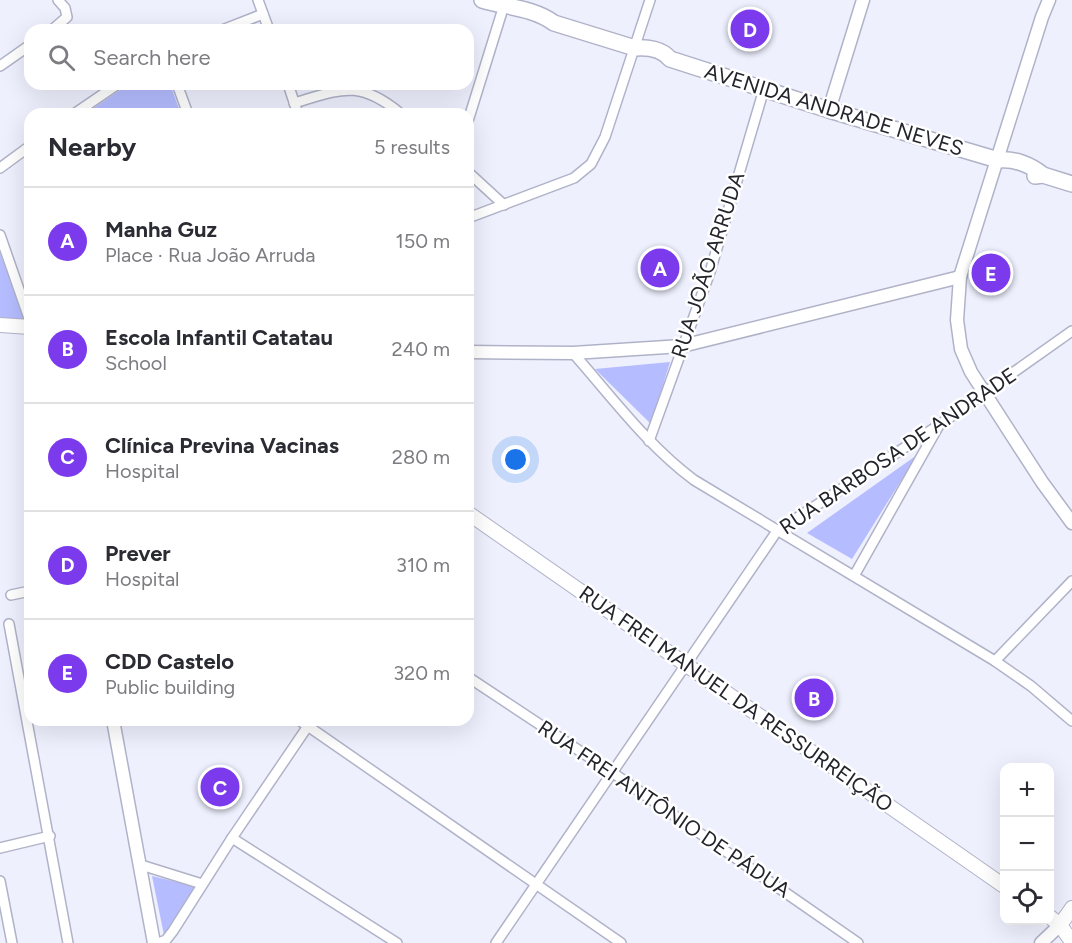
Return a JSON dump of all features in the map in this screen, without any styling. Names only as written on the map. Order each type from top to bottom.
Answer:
[{"type":"main road","name":"AVENIDA ANDRADE NEVES","points":[[482,0],[505,3],[547,17],[554,23],[635,48],[641,54],[663,62],[670,59],[829,110],[998,160],[1004,167],[1032,176],[1043,175],[1072,184]]},
{"type":"main road","points":[[0,325],[24,327]]},
{"type":"main road","name":"RUA FREI MANUEL DA RESSURREIÇÃO","points":[[474,517],[1000,883]]},
{"type":"main road","points":[[1072,908],[1055,921],[1072,942]]},
{"type":"street","points":[[58,0],[65,8],[67,17],[59,24]]},
{"type":"street","points":[[258,0],[267,24]]},
{"type":"street","points":[[474,216],[574,178],[591,164],[605,137],[650,0]]},
{"type":"street","points":[[829,110],[862,0]]},
{"type":"street","points":[[1049,0],[960,277],[957,320],[961,349],[983,393],[1072,523]]},
{"type":"street","points":[[472,108],[505,3]]},
{"type":"street","points":[[237,24],[263,14]]},
{"type":"street","points":[[0,66],[24,49]]},
{"type":"street","name":"RUA JOÃO ARRUDA","points":[[649,441],[710,272],[764,89]]},
{"type":"street","points":[[84,108],[109,90]]},
{"type":"street","points":[[179,90],[186,108]]},
{"type":"street","points":[[290,90],[296,108]]},
{"type":"street","points":[[294,103],[341,90]]},
{"type":"street","points":[[355,90],[376,96],[393,108]]},
{"type":"street","points":[[0,168],[24,150]]},
{"type":"street","points":[[474,178],[504,205]]},
{"type":"street","points":[[0,235],[24,304]]},
{"type":"street","points":[[474,352],[573,353],[682,346],[960,277]]},
{"type":"street","name":"RUA BARBOSA DE ANDRADE","points":[[496,943],[777,531],[939,425],[1072,331]]},
{"type":"street","points":[[573,353],[649,441],[694,480],[995,661],[1031,686],[1072,721]]},
{"type":"street","points":[[854,576],[939,425]]},
{"type":"street","points":[[995,661],[1072,581]]},
{"type":"street","points":[[11,595],[24,592]]},
{"type":"street","points":[[9,624],[24,702]]},
{"type":"street","name":"RUA FREI ANTÔNIO DE PÁDUA","points":[[474,680],[613,773],[858,943]]},
{"type":"street","points":[[29,726],[68,943]]},
{"type":"street","points":[[114,726],[156,943],[168,938],[308,726]]},
{"type":"street","points":[[314,726],[621,943]]},
{"type":"street","points":[[0,848],[50,836]]},
{"type":"street","points":[[232,838],[396,943]]},
{"type":"street","points":[[141,865],[202,884]]},
{"type":"street","points":[[0,881],[12,943]]},
{"type":"street","points":[[1041,943],[1055,921]]},
{"type":"shaded area","points":[[120,90],[172,90],[179,108],[94,108]]},
{"type":"shaded area","points":[[0,253],[24,317],[24,325],[0,321]]},
{"type":"shaded area","points":[[670,362],[651,424],[595,369]]},
{"type":"shaded area","points":[[917,455],[852,559],[807,533]]},
{"type":"shaded area","points":[[152,876],[198,887],[165,940]]},
{"type":"place","name":"Prever","points":[[750,29]]},
{"type":"place","name":"Manha Guz","points":[[660,268]]},
{"type":"place","name":"CDD Castelo","points":[[991,273]]},
{"type":"place","name":"Escola Infantil Catatau","points":[[814,698]]},
{"type":"place","name":"Clínica Previna Vacinas","points":[[220,787]]}]
